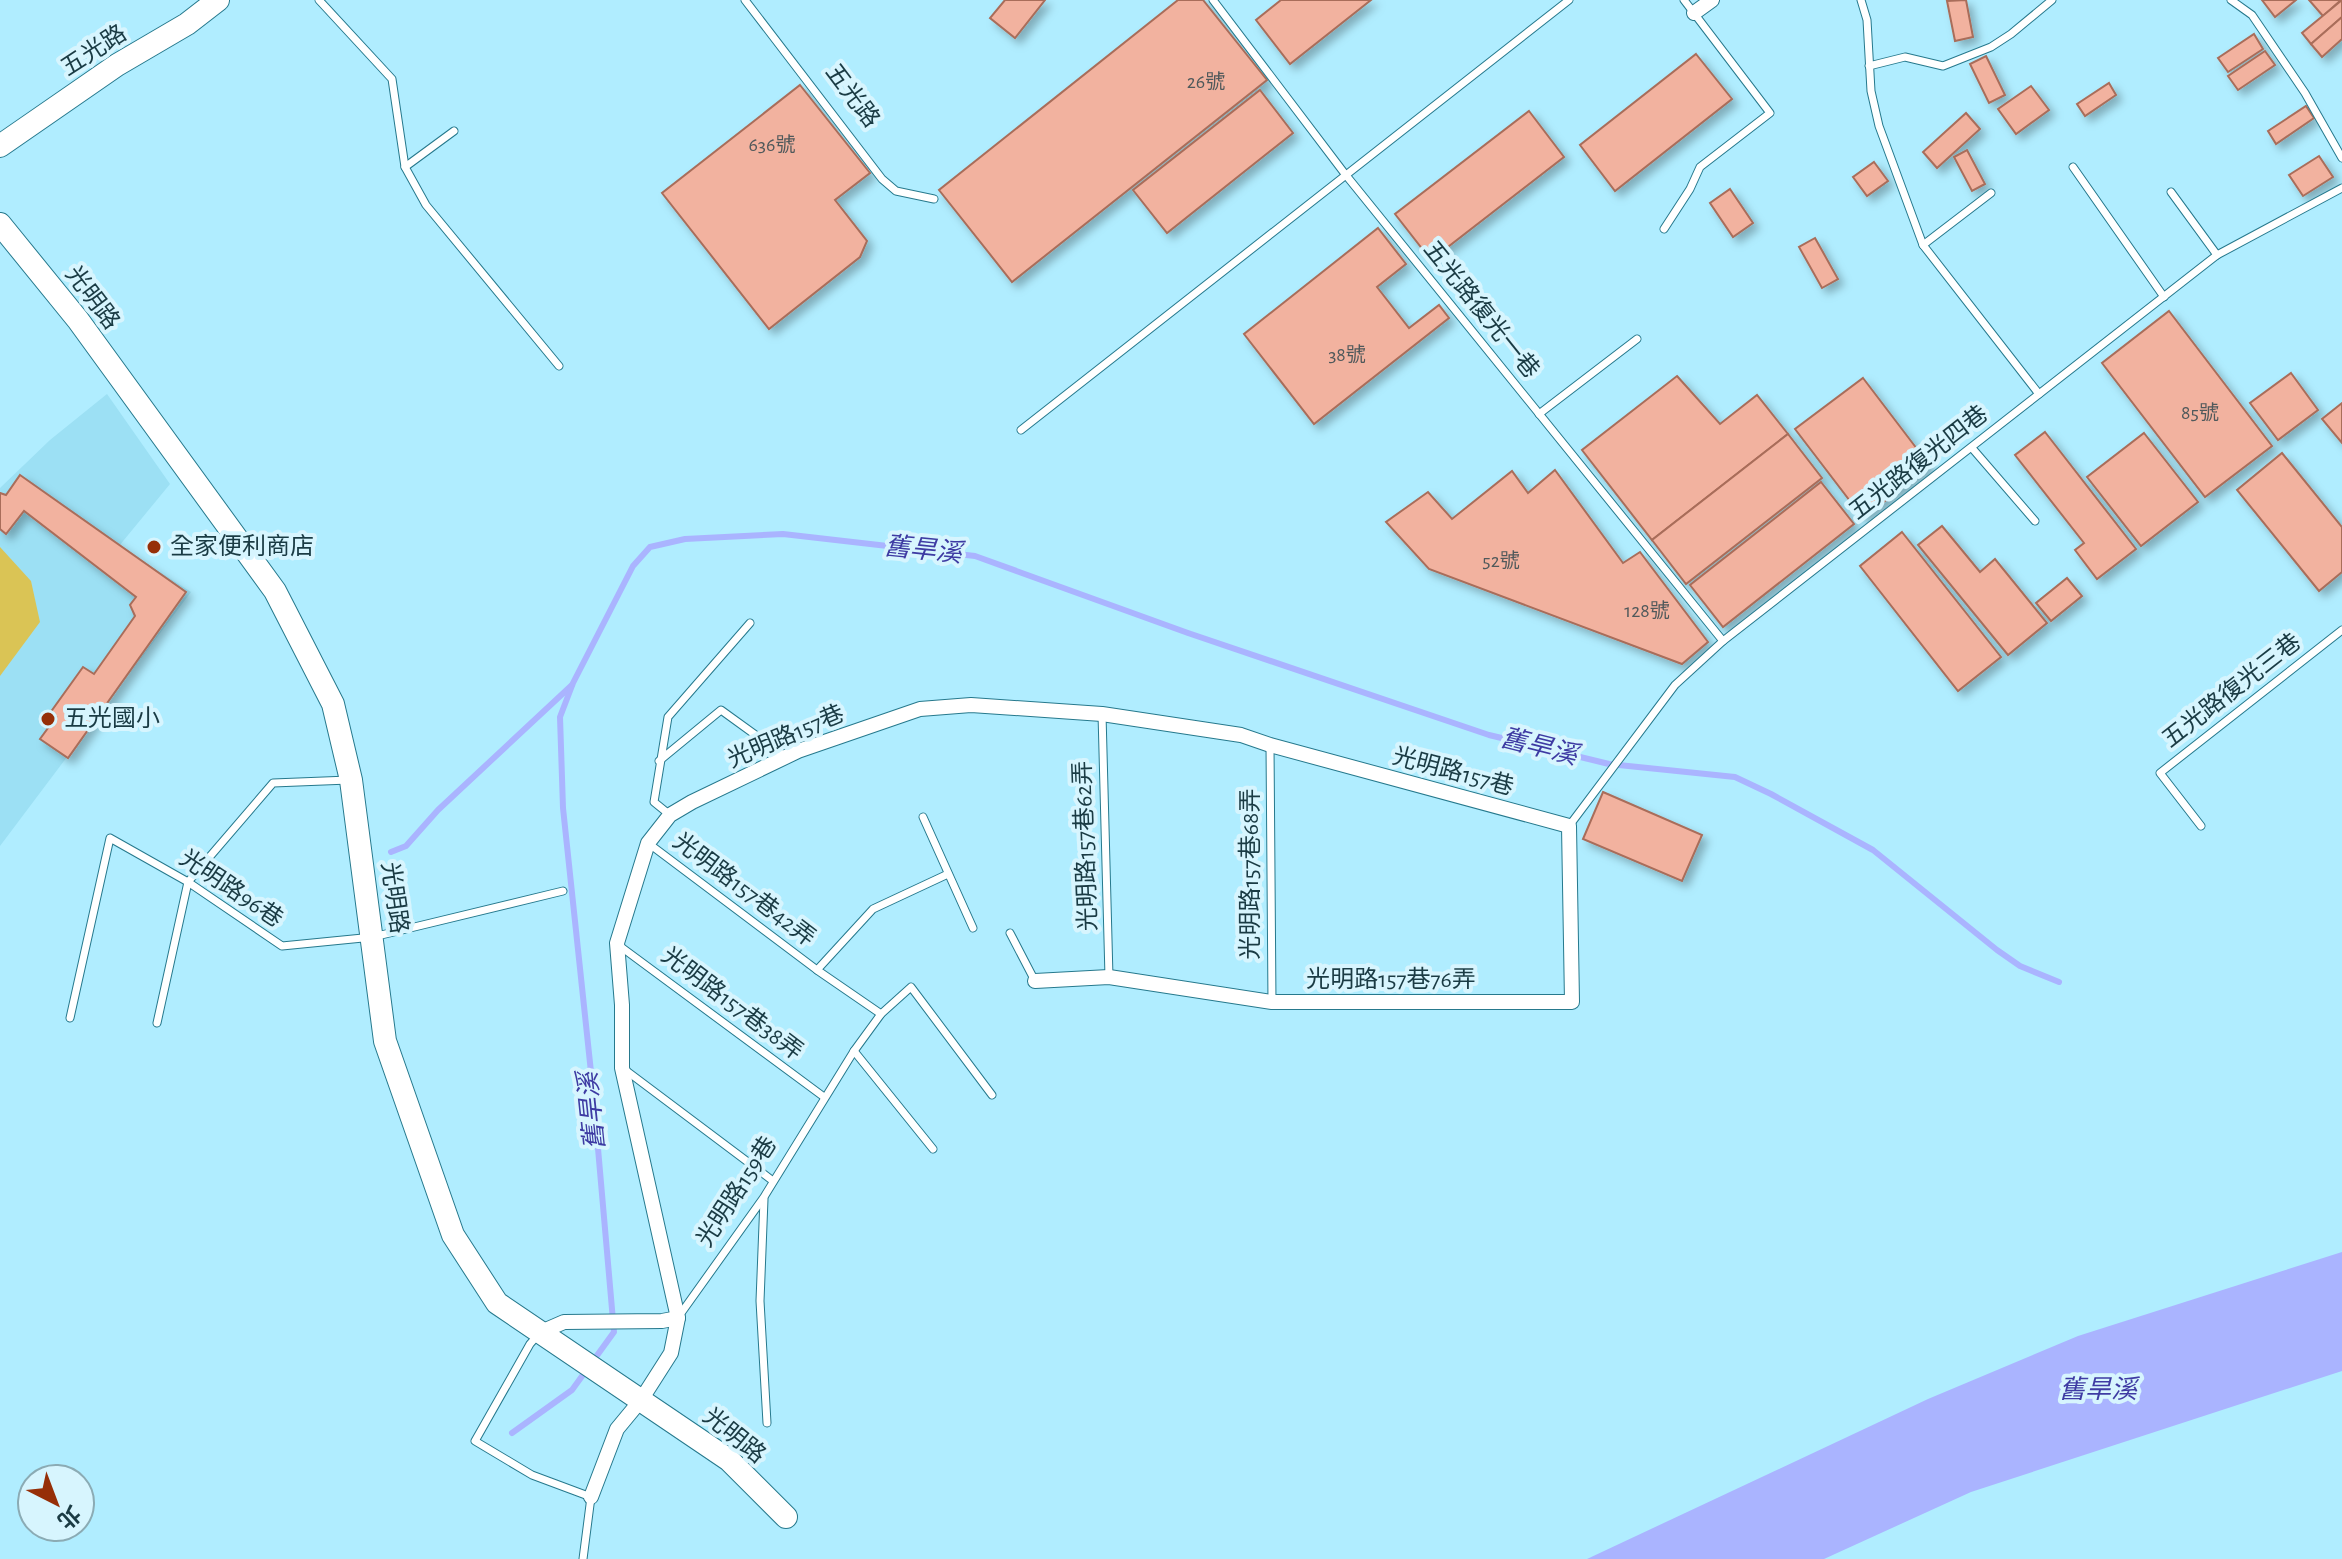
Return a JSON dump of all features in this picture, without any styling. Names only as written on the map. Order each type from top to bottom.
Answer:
[{"type":"street","name":"五光路","points":[[0,146],[117,65],[187,24],[218,0]]},
{"type":"street","points":[[1694,13],[1712,0]]},
{"type":"street","name":"光明路","points":[[0,224],[78,320],[275,591],[333,704],[351,780],[385,1041],[453,1235],[497,1303],[729,1460],[786,1517]]},
{"type":"street","name":"光明路157巷","points":[[678,1318],[622,1068],[622,1005],[617,943],[648,843],[670,815],[692,802],[786,757],[920,709],[971,705],[1102,714],[1241,735],[1569,826]]},
{"type":"street","name":"光明路157巷76弄","points":[[1035,981],[1109,977],[1272,1002],[1572,1002],[1569,826]]},
{"type":"street","points":[[541,1332],[564,1322],[662,1321],[678,1318]]},
{"type":"street","name":"光明路159巷","points":[[591,1497],[617,1429],[641,1400],[671,1353],[678,1318]]},
{"type":"lane","points":[[319,0],[392,79],[405,167],[426,205],[559,366]]},
{"type":"lane","name":"五光路","points":[[745,0],[882,179],[896,191],[934,199]]},
{"type":"lane","name":"五光路復光一巷","points":[[1213,0],[1345,174],[1723,641]]},
{"type":"lane","points":[[1021,430],[1569,0]]},
{"type":"lane","points":[[1664,229],[1700,167],[1770,113],[1684,0]]},
{"type":"lane","points":[[1861,0],[1867,20],[1871,91],[1879,126],[1923,245],[2039,394]]},
{"type":"lane","points":[[1869,66],[1905,57],[1943,66],[1991,47],[2052,0]]},
{"type":"lane","points":[[2231,0],[2252,15],[2305,93],[2342,158]]},
{"type":"lane","points":[[405,167],[454,131]]},
{"type":"lane","points":[[2073,167],[2164,297]]},
{"type":"lane","name":"五光路復光四巷","points":[[1569,826],[1675,685],[1723,641],[2217,255],[2342,188]]},
{"type":"lane","points":[[2171,192],[2217,255]]},
{"type":"lane","points":[[1923,245],[1991,193]]},
{"type":"lane","points":[[1539,414],[1637,339]]},
{"type":"lane","points":[[1972,448],[2035,521]]},
{"type":"lane","points":[[670,815],[654,802],[668,717],[750,623]]},
{"type":"lane","name":"五光路復光三巷","points":[[2201,826],[2160,773],[2342,630]]},
{"type":"lane","points":[[659,761],[721,710],[786,757]]},
{"type":"lane","name":"光明路157巷62弄","points":[[1102,714],[1109,977]]},
{"type":"lane","name":"光明路157巷68弄","points":[[1270,745],[1272,1002]]},
{"type":"lane","points":[[157,1023],[188,882],[273,783],[351,780]]},
{"type":"lane","points":[[923,817],[973,928]]},
{"type":"lane","name":"光明路96巷","points":[[70,1018],[110,838],[188,882],[282,946],[373,937],[563,891]]},
{"type":"lane","name":"光明路157巷42弄","points":[[648,843],[881,1014]]},
{"type":"lane","name":"光明路157巷42弄","points":[[817,970],[873,909],[948,874]]},
{"type":"lane","points":[[1010,933],[1035,981]]},
{"type":"lane","name":"光明路157巷38弄","points":[[617,943],[824,1097]]},
{"type":"lane","name":"光明路159巷","points":[[678,1318],[764,1197],[854,1051],[881,1014],[911,987],[992,1095]]},
{"type":"lane","points":[[854,1051],[933,1149]]},
{"type":"lane","points":[[622,1068],[773,1181]]},
{"type":"lane","points":[[764,1197],[760,1301],[767,1423]]},
{"type":"lane","points":[[541,1332],[530,1344],[475,1441],[532,1475],[591,1497],[583,1559]]},
{"type":"shaded area","name":"五光國小","points":[[107,394],[170,484],[119,546],[191,592],[0,846],[0,488],[50,440]]},
{"type":"shaded area","points":[[0,547],[31,581],[40,622],[0,676]]},
{"type":"water","name":"舊旱溪","points":[[2342,1252],[2342,1371],[1971,1492],[1824,1559],[1587,1559],[1928,1399],[2078,1336]]},
{"type":"building","points":[[1005,0],[1045,0],[1015,38],[990,18]]},
{"type":"building","points":[[1178,0],[1203,0],[1267,80],[1012,282],[939,190]]},
{"type":"building","points":[[1281,0],[1371,0],[1290,64],[1256,20]]},
{"type":"building","points":[[1966,0],[1973,37],[1955,41],[1947,1]]},
{"type":"building","points":[[2262,0],[2296,0],[2275,17]]},
{"type":"building","points":[[2309,0],[2341,0],[2323,16]]},
{"type":"building","points":[[2342,0],[2342,17],[2311,44],[2302,33]]},
{"type":"building","points":[[2342,17],[2342,39],[2322,57],[2311,44]]},
{"type":"building","points":[[2254,34],[2263,49],[2228,72],[2218,58]]},
{"type":"building","points":[[2265,51],[2275,65],[2238,90],[2228,76]]},
{"type":"building","points":[[1696,54],[1732,99],[1615,191],[1580,145]]},
{"type":"building","points":[[1986,56],[2005,95],[1989,103],[1970,64]]},
{"type":"building","points":[[2109,83],[2116,95],[2085,116],[2077,104]]},
{"type":"building","points":[[800,85],[870,173],[835,200],[867,241],[860,257],[769,329],[662,193]]},
{"type":"building","points":[[2031,86],[2049,110],[2016,134],[1998,109]]},
{"type":"building","points":[[1260,90],[1293,133],[1167,233],[1133,190]]},
{"type":"building","points":[[2306,106],[2314,118],[2276,144],[2268,131]]},
{"type":"building","points":[[1529,111],[1564,157],[1431,260],[1395,214]]},
{"type":"building","points":[[1966,113],[1980,129],[1937,168],[1923,152]]},
{"type":"building","points":[[1967,150],[1985,184],[1972,191],[1954,157]]},
{"type":"building","points":[[2319,156],[2333,177],[2303,196],[2289,175]]},
{"type":"building","points":[[1874,162],[1888,181],[1867,196],[1853,177]]},
{"type":"building","points":[[1730,189],[1753,223],[1733,237],[1710,203]]},
{"type":"building","points":[[1378,228],[1406,264],[1377,287],[1409,328],[1439,305],[1449,318],[1314,424],[1244,334]]},
{"type":"building","points":[[1815,238],[1838,279],[1822,288],[1799,247]]},
{"type":"building","points":[[2169,311],[2272,446],[2205,497],[2102,363]]},
{"type":"building","points":[[2291,373],[2318,410],[2278,440],[2250,403]]},
{"type":"building","points":[[1677,376],[1720,424],[1757,395],[1788,434],[1652,540],[1582,450]]},
{"type":"building","points":[[1863,378],[1930,466],[1863,518],[1795,429]]},
{"type":"building","points":[[2342,403],[2342,443],[2322,419]]},
{"type":"building","points":[[2045,432],[2136,549],[2097,579],[2075,550],[2084,543],[2015,455]]},
{"type":"building","points":[[2144,433],[2198,502],[2141,546],[2087,477]]},
{"type":"building","points":[[1788,434],[1822,478],[1686,584],[1652,540]]},
{"type":"building","points":[[2282,453],[2342,527],[2342,572],[2319,591],[2237,490]]},
{"type":"building","points":[[1555,470],[1623,563],[1640,552],[1708,642],[1682,664],[1429,569],[1386,522],[1428,492],[1452,519],[1512,471],[1528,493]]},
{"type":"building","points":[[20,475],[186,592],[68,758],[40,739],[56,717],[50,713],[83,667],[94,674],[135,616],[130,605],[136,597],[24,511],[6,534],[0,529],[0,493],[6,495]]},
{"type":"building","points":[[1821,482],[1854,524],[1723,627],[1690,585]]},
{"type":"building","points":[[1942,526],[1980,572],[1995,559],[2047,623],[2008,655],[1918,545]]},
{"type":"building","points":[[1902,532],[2001,657],[1958,691],[1860,566]]},
{"type":"building","points":[[2067,578],[2082,596],[2051,621],[2036,603]]},
{"type":"building","points":[[1603,792],[1702,835],[1682,881],[1583,839]]},
{"type":"waterway","name":"舊旱溪","points":[[512,1433],[572,1390],[614,1332],[593,1091],[563,808],[560,717],[573,683],[633,566],[650,547],[685,539],[783,534],[975,556],[1188,633],[1489,735],[1609,764],[1735,777],[1873,850],[1997,950],[2020,966],[2059,982]]},
{"type":"waterway","points":[[391,852],[406,846],[438,810],[572,685]]},
{"type":"place","name":"全家便利商店","points":[[154,547]]},
{"type":"place","name":"五光國小","points":[[48,719]]}]
